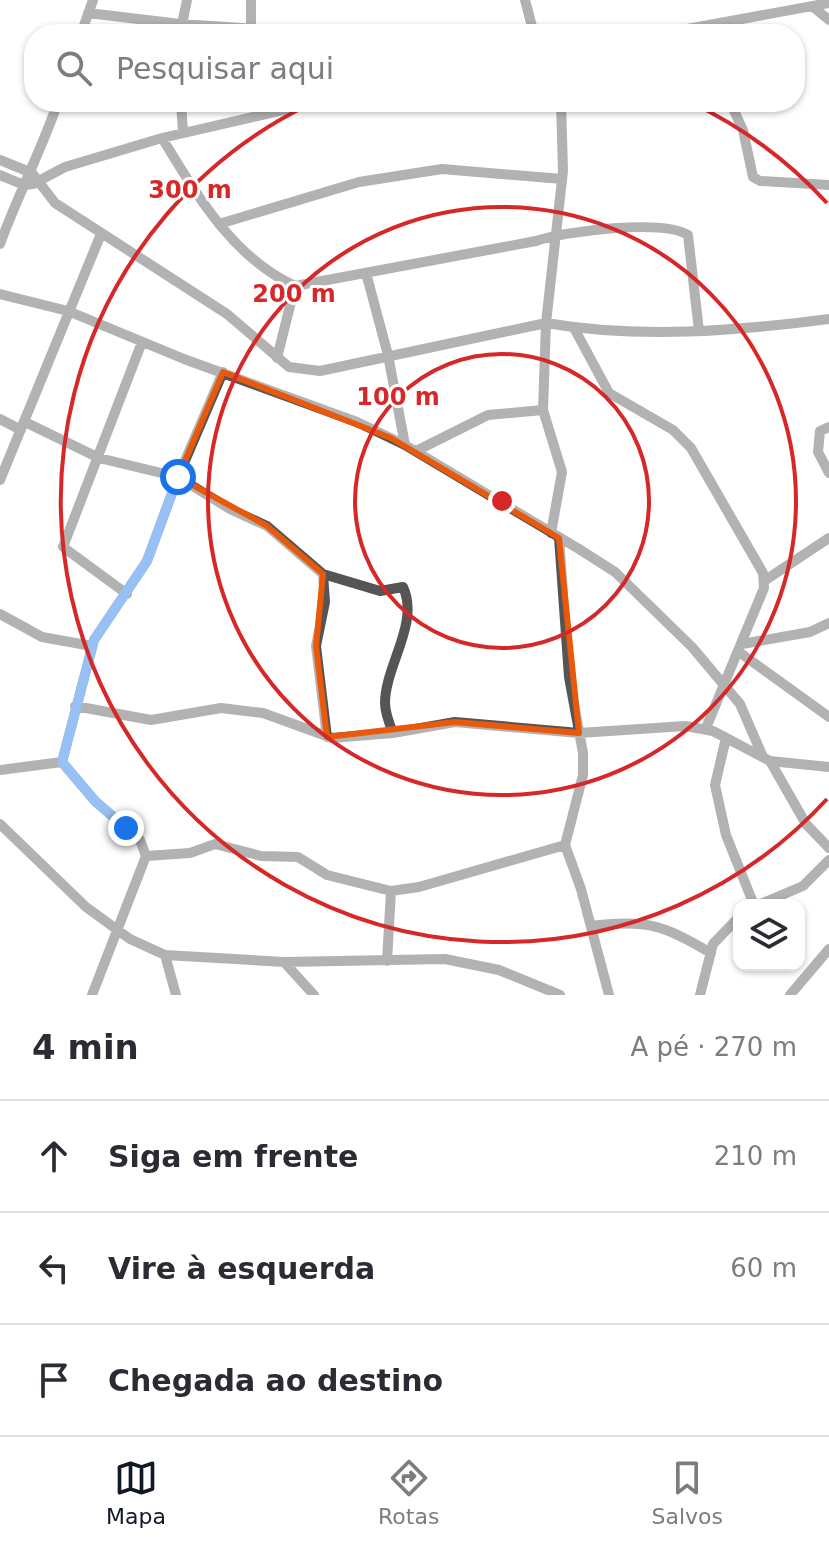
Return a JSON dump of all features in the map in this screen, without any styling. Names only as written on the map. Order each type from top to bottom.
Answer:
[{"type":"street","points":[[84,24],[93,0]]},
{"type":"street","points":[[181,24],[187,0]]},
{"type":"street","points":[[251,0],[251,24]]},
{"type":"street","points":[[525,0],[531,24]]},
{"type":"street","points":[[712,24],[782,5],[829,3]]},
{"type":"street","points":[[812,6],[829,20]]},
{"type":"street","points":[[88,13],[151,24]]},
{"type":"street","points":[[36,177],[55,112]]},
{"type":"street","points":[[182,112],[183,133]]},
{"type":"street","points":[[0,244],[24,185],[36,177],[162,138],[275,112]]},
{"type":"street","points":[[561,112],[562,179],[546,323],[543,410],[562,472],[555,535],[569,677],[583,775],[565,845],[609,995]]},
{"type":"street","points":[[735,112],[743,130],[753,177],[760,181],[829,185]]},
{"type":"street","points":[[162,138],[219,224],[247,255],[295,286],[536,241],[557,234],[611,229],[683,232],[688,235],[699,331]]},
{"type":"street","points":[[0,160],[36,177],[55,203],[227,314],[289,367],[320,371],[546,323],[574,328],[699,331],[829,319]]},
{"type":"street","points":[[219,224],[359,182],[442,169],[562,179]]},
{"type":"street","points":[[0,175],[24,185]]},
{"type":"street","points":[[0,480],[101,234]]},
{"type":"street","points":[[366,273],[388,355],[405,445]]},
{"type":"street","points":[[277,358],[295,286]]},
{"type":"street","points":[[0,294],[68,311],[142,342],[357,422],[416,451],[615,572],[656,609],[740,704],[766,759],[806,824],[829,848]]},
{"type":"street","points":[[574,328],[609,393],[673,430],[691,448],[764,581]]},
{"type":"street","points":[[127,594],[63,547],[142,342]]},
{"type":"street","points":[[62,762],[92,646],[104,623],[147,561],[178,477],[223,372]]},
{"type":"street","points":[[416,451],[488,415],[543,410]]},
{"type":"street","points":[[0,419],[99,458],[178,477],[230,509],[267,526],[323,574],[380,591],[401,586],[406,590],[406,621],[385,695],[386,713],[393,733]]},
{"type":"street","points":[[829,427],[820,431],[817,445],[829,473]]},
{"type":"street","points":[[706,728],[764,581],[829,538]]},
{"type":"street","points":[[323,574],[325,602],[316,662],[327,737]]},
{"type":"street","points":[[0,614],[42,637],[92,646]]},
{"type":"street","points":[[740,648],[810,632],[829,623]]},
{"type":"street","points":[[740,648],[829,717]]},
{"type":"street","points":[[75,706],[151,720],[221,708],[278,717],[327,737],[393,733],[463,721],[579,733],[668,725],[706,728],[766,759],[829,767]]},
{"type":"street","points":[[726,738],[715,785],[726,835],[753,899]]},
{"type":"street","points":[[0,770],[62,762]]},
{"type":"street","points":[[62,762],[95,801],[140,840],[146,856],[92,995]]},
{"type":"street","points":[[0,824],[86,907],[117,930],[165,955],[284,962],[445,959],[476,963],[560,995]]},
{"type":"street","points":[[146,856],[190,853],[215,844],[261,856],[298,857],[327,875],[391,891],[419,887],[565,845]]},
{"type":"street","points":[[771,899],[803,886],[829,860]]},
{"type":"street","points":[[387,961],[391,891]]},
{"type":"street","points":[[591,926],[637,922],[655,924],[711,953]]},
{"type":"street","points":[[700,995],[718,937],[733,923]]},
{"type":"street","points":[[790,995],[829,949]]},
{"type":"street","points":[[165,955],[176,995]]},
{"type":"street","points":[[284,962],[314,995]]},
{"type":"highlighted area","points":[[223,372],[391,438],[559,538],[579,733],[455,722],[327,737],[316,646],[323,574],[267,526],[178,477]]},
{"type":"route","points":[[126,828],[95,801],[62,762],[94,640],[140,575],[178,477]]}]
